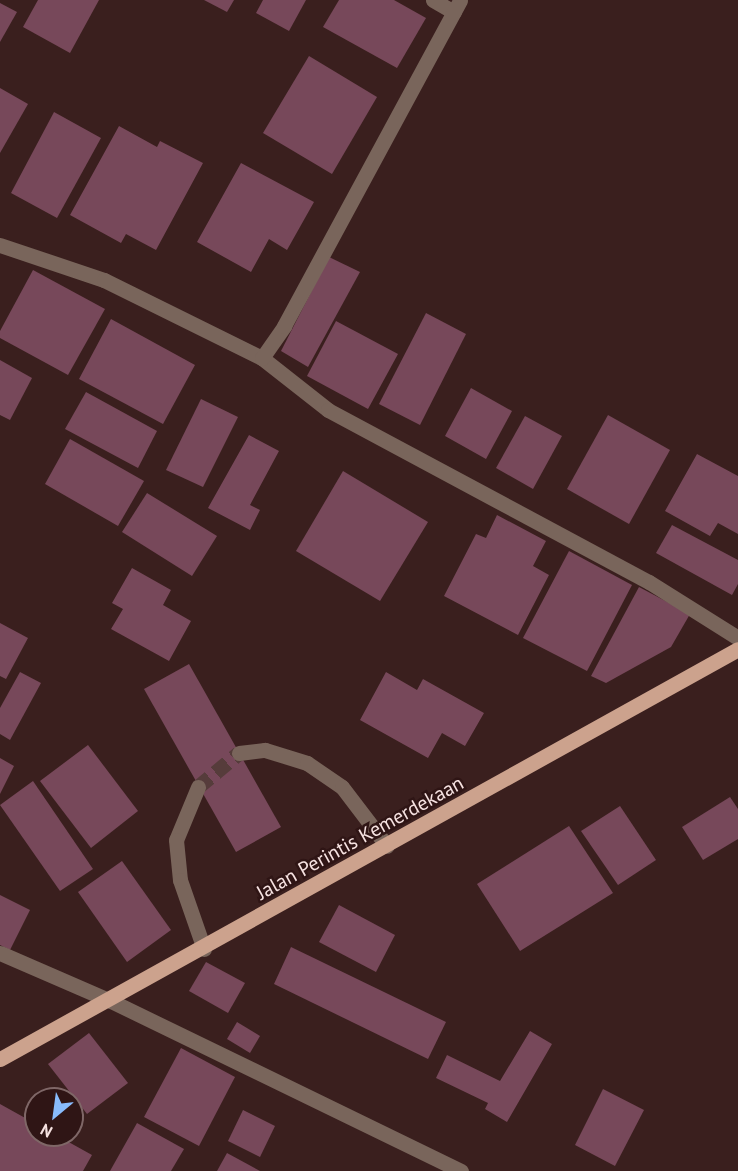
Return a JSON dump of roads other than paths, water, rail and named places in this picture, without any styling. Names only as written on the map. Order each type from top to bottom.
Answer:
[{"type":"main road","name":"Jalan Perintis Kemerdekaan","points":[[0,1059],[111,1001],[738,650]]},
{"type":"street","points":[[262,358],[284,326],[457,6],[433,0]]},
{"type":"street","points":[[0,245],[104,280],[262,358],[328,410],[649,582],[738,638]]},
{"type":"street","points":[[239,753],[265,750],[307,763],[342,787],[387,846]]},
{"type":"street","points":[[198,787],[176,840],[180,880],[204,949]]},
{"type":"street","points":[[0,953],[111,1001],[450,1169]]},
{"type":"tunnel","points":[[198,787],[239,753]]}]
